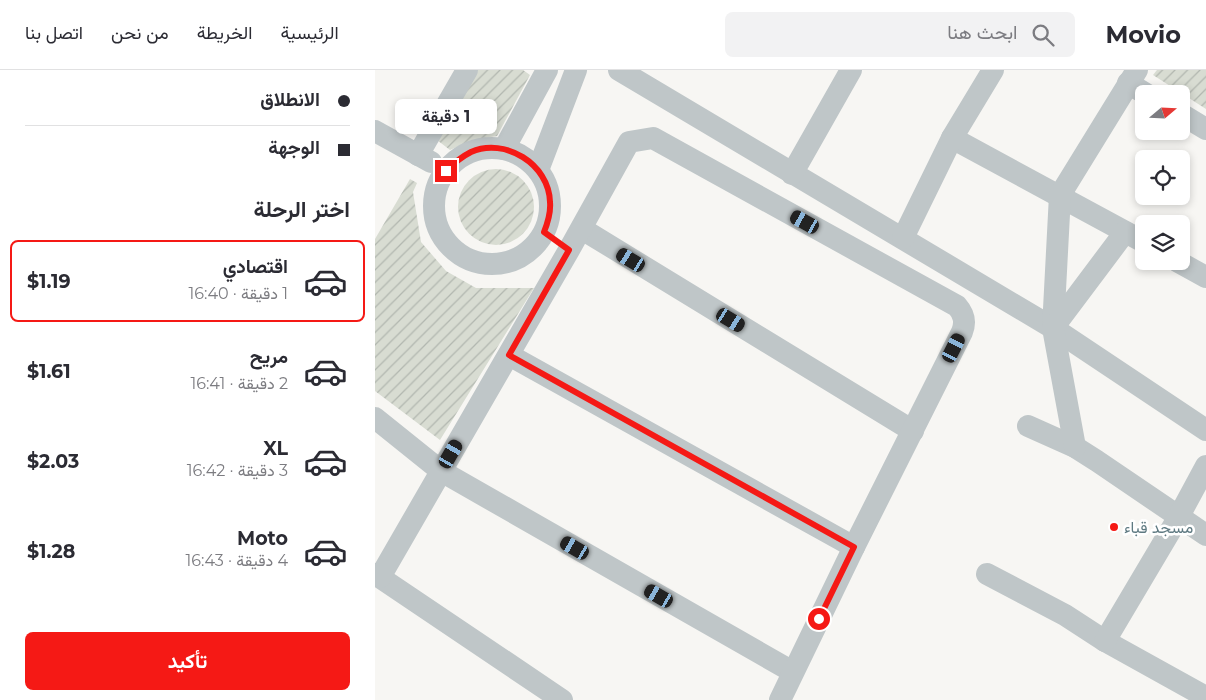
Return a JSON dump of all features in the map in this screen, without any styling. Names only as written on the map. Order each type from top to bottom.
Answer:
[{"type":"street","points":[[418,155],[467,70]]},
{"type":"street","points":[[538,170],[577,70]]},
{"type":"street","points":[[619,70],[1053,328],[1206,430]]},
{"type":"street","points":[[792,174],[851,70]]},
{"type":"street","points":[[903,238],[952,138],[993,70]]},
{"type":"street","points":[[504,149],[542,73]]},
{"type":"street","points":[[1075,447],[1053,328],[1060,195],[1137,82]]},
{"type":"street","points":[[1190,119],[1206,129]]},
{"type":"street","points":[[375,131],[446,171]]},
{"type":"street","points":[[562,700],[377,575],[509,355],[629,142],[653,138],[957,306],[962,311],[965,325],[854,547],[781,700]]},
{"type":"street","points":[[952,138],[1060,195],[1134,237],[1053,328]]},
{"type":"street","points":[[488,148],[504,149],[517,153],[538,170],[546,184],[550,200],[549,217],[544,232],[533,248],[517,259],[499,264],[479,263],[461,256],[447,243],[437,226],[434,207],[437,188],[446,171],[458,159],[472,152],[488,148]]},
{"type":"street","points":[[581,230],[913,431]]},
{"type":"street","points":[[544,232],[569,250]]},
{"type":"street","points":[[1190,268],[1206,277]]},
{"type":"street","points":[[509,355],[854,547]]},
{"type":"street","points":[[375,418],[441,471],[793,672]]},
{"type":"street","points":[[1029,426],[1075,447],[1178,518],[1206,535]]},
{"type":"street","points":[[1105,641],[1178,518],[1206,466]]},
{"type":"street","points":[[987,574],[1065,616],[1105,641],[1206,697]]},
{"type":"shaded area","points":[[478,70],[523,70],[530,75],[497,136],[472,140],[450,150],[437,140]]},
{"type":"shaded area","points":[[1157,70],[1206,70],[1206,109],[1190,99],[1190,85],[1169,85],[1153,75]]},
{"type":"shaded area","points":[[496,169],[511,172],[523,180],[531,192],[534,207],[531,222],[523,234],[511,242],[496,245],[481,242],[469,234],[461,222],[458,207],[461,192],[469,180],[481,172]]},
{"type":"shaded area","points":[[410,179],[417,183],[413,192],[421,242],[446,271],[476,288],[534,288],[440,440],[375,391],[375,239]]},
{"type":"place","name":"مسجد قباء","points":[[1114,527]]},
{"type":"route","points":[[446,171],[458,159],[472,152],[488,148],[504,149],[517,153],[528,160],[538,170],[546,184],[550,200],[549,217],[544,232],[569,250],[509,355],[854,547],[819,619]]}]
